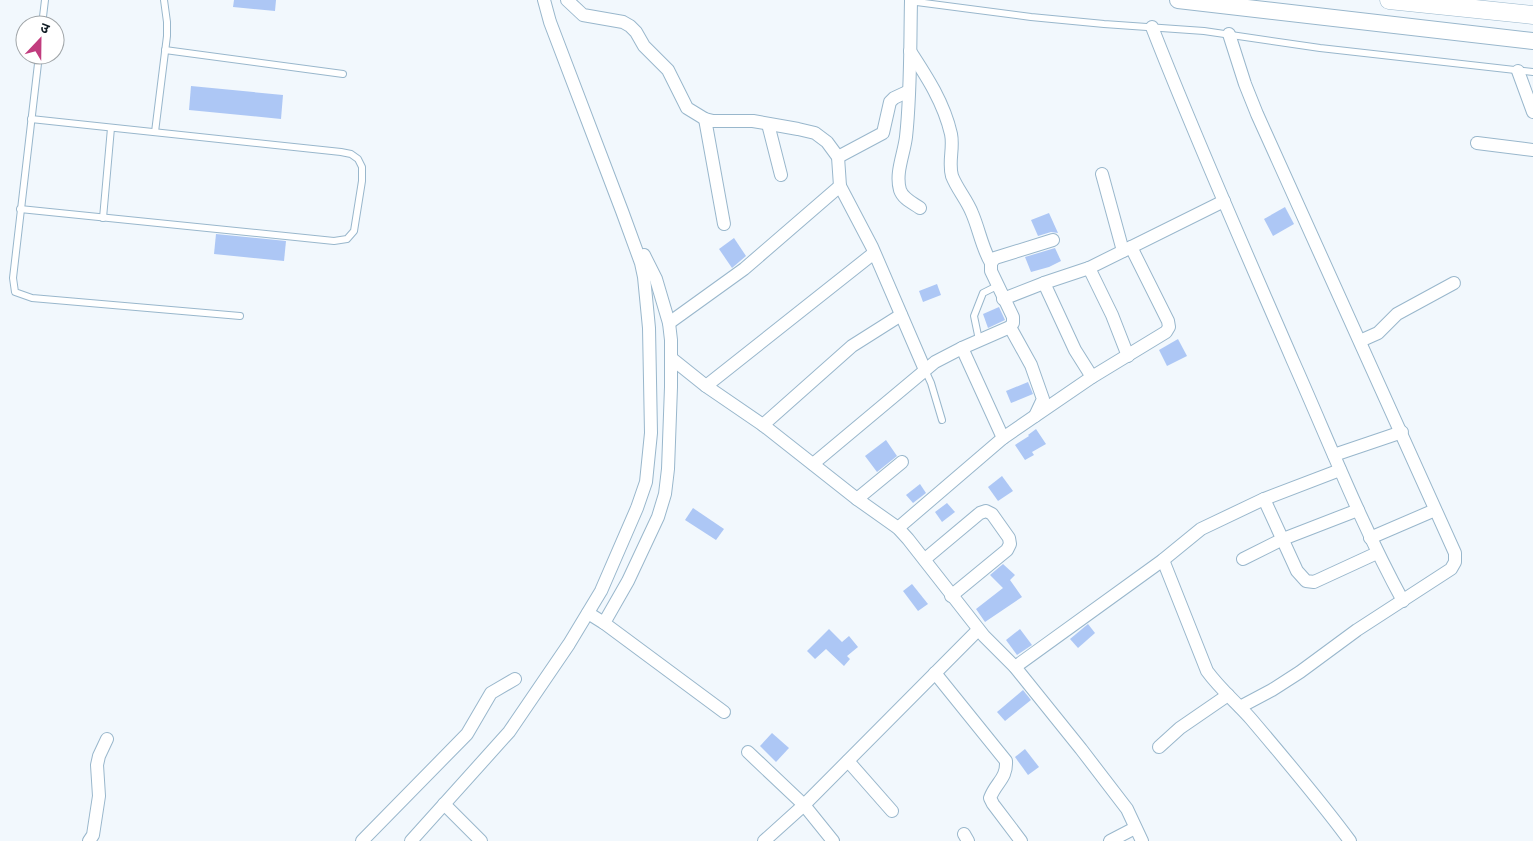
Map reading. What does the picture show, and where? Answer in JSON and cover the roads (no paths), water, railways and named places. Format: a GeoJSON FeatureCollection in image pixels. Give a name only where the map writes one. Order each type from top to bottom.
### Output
{"type":"FeatureCollection","features":[{"type":"Feature","properties":{"kind":"main road"},"geometry":{"type":"LineString","coordinates":[[1390,0],[1430,2],[1533,15]]}},
{"type":"Feature","properties":{"kind":"street"},"geometry":{"type":"LineString","coordinates":[[411,841],[509,732],[569,644],[601,591],[637,508],[646,482],[651,433],[650,328],[644,277],[641,263],[550,22],[544,0]]}},
{"type":"Feature","properties":{"kind":"street"},"geometry":{"type":"LineString","coordinates":[[567,0],[583,15],[623,22],[630,26],[644,46],[668,70],[687,108],[705,119],[713,121],[753,121],[815,133],[827,142],[838,157],[840,186],[874,253],[925,370]]}},
{"type":"Feature","properties":{"kind":"street"},"geometry":{"type":"LineString","coordinates":[[1178,0],[1533,40]]}},
{"type":"Feature","properties":{"kind":"street"},"geometry":{"type":"LineString","coordinates":[[908,1],[909,91],[906,138],[898,179],[901,192],[907,200],[920,208]]}},
{"type":"Feature","properties":{"kind":"street"},"geometry":{"type":"LineString","coordinates":[[1152,27],[1224,201],[1340,470],[1377,553],[1403,601]]}},
{"type":"Feature","properties":{"kind":"street"},"geometry":{"type":"LineString","coordinates":[[1229,34],[1244,84],[1257,114],[1402,432],[1455,554],[1455,562],[1451,569],[1357,630],[1300,672],[1240,707]]}},
{"type":"Feature","properties":{"kind":"street"},"geometry":{"type":"LineString","coordinates":[[910,52],[931,84],[946,116],[953,146],[950,161],[952,175],[972,212],[981,241],[992,263]]}},
{"type":"Feature","properties":{"kind":"street"},"geometry":{"type":"LineString","coordinates":[[1518,71],[1533,112]]}},
{"type":"Feature","properties":{"kind":"street"},"geometry":{"type":"LineString","coordinates":[[838,157],[883,133],[890,102],[909,91]]}},
{"type":"Feature","properties":{"kind":"street"},"geometry":{"type":"LineString","coordinates":[[705,119],[724,224]]}},
{"type":"Feature","properties":{"kind":"street"},"geometry":{"type":"LineString","coordinates":[[768,124],[781,175]]}},
{"type":"Feature","properties":{"kind":"street"},"geometry":{"type":"LineString","coordinates":[[1477,143],[1533,150]]}},
{"type":"Feature","properties":{"kind":"street"},"geometry":{"type":"LineString","coordinates":[[898,528],[1003,438],[1092,377],[1166,332],[1168,321],[1127,249],[1102,174]]}},
{"type":"Feature","properties":{"kind":"street"},"geometry":{"type":"LineString","coordinates":[[669,323],[744,269],[840,186]]}},
{"type":"Feature","properties":{"kind":"street"},"geometry":{"type":"LineString","coordinates":[[1003,299],[1089,268],[1224,201]]}},
{"type":"Feature","properties":{"kind":"street"},"geometry":{"type":"LineString","coordinates":[[604,623],[632,573],[658,517],[668,469],[671,358],[669,323],[656,279],[622,211]]}},
{"type":"Feature","properties":{"kind":"street"},"geometry":{"type":"LineString","coordinates":[[813,464],[935,362],[1010,327],[1013,323],[1012,317],[991,271],[992,263],[995,258],[1053,240]]}},
{"type":"Feature","properties":{"kind":"street"},"geometry":{"type":"LineString","coordinates":[[706,386],[874,253]]}},
{"type":"Feature","properties":{"kind":"street"},"geometry":{"type":"LineString","coordinates":[[1089,268],[1112,315],[1128,356]]}},
{"type":"Feature","properties":{"kind":"street"},"geometry":{"type":"LineString","coordinates":[[1044,283],[1075,350],[1092,377]]}},
{"type":"Feature","properties":{"kind":"street"},"geometry":{"type":"LineString","coordinates":[[1360,341],[1378,333],[1397,314],[1454,283]]}},
{"type":"Feature","properties":{"kind":"street"},"geometry":{"type":"LineString","coordinates":[[763,425],[852,346],[901,316]]}},
{"type":"Feature","properties":{"kind":"street"},"geometry":{"type":"LineString","coordinates":[[1010,327],[1030,365],[1043,400],[1035,416]]}},
{"type":"Feature","properties":{"kind":"street"},"geometry":{"type":"LineString","coordinates":[[962,348],[1003,438]]}},
{"type":"Feature","properties":{"kind":"street"},"geometry":{"type":"LineString","coordinates":[[671,358],[706,386],[763,425],[857,499],[898,528],[925,559],[978,630],[1014,667],[1121,802],[1142,841]]}},
{"type":"Feature","properties":{"kind":"street"},"geometry":{"type":"LineString","coordinates":[[1334,455],[1402,432]]}},
{"type":"Feature","properties":{"kind":"street"},"geometry":{"type":"LineString","coordinates":[[857,499],[902,462]]}},
{"type":"Feature","properties":{"kind":"street"},"geometry":{"type":"LineString","coordinates":[[1014,667],[1163,560],[1201,529],[1264,499],[1340,470]]}},
{"type":"Feature","properties":{"kind":"street"},"geometry":{"type":"LineString","coordinates":[[1264,499],[1297,571],[1306,581],[1314,582],[1377,553]]}},
{"type":"Feature","properties":{"kind":"street"},"geometry":{"type":"LineString","coordinates":[[1243,559],[1283,539],[1358,510]]}},
{"type":"Feature","properties":{"kind":"street"},"geometry":{"type":"LineString","coordinates":[[1370,538],[1435,510]]}},
{"type":"Feature","properties":{"kind":"street"},"geometry":{"type":"LineString","coordinates":[[925,559],[980,513],[986,511],[992,514],[1009,538],[1010,544],[1007,550],[951,596]]}},
{"type":"Feature","properties":{"kind":"street"},"geometry":{"type":"LineString","coordinates":[[1163,560],[1208,671],[1217,685],[1240,707],[1323,804],[1350,841]]}},
{"type":"Feature","properties":{"kind":"street"},"geometry":{"type":"LineString","coordinates":[[588,613],[724,712]]}},
{"type":"Feature","properties":{"kind":"street"},"geometry":{"type":"LineString","coordinates":[[764,841],[804,805],[978,630]]}},
{"type":"Feature","properties":{"kind":"street"},"geometry":{"type":"LineString","coordinates":[[935,673],[1006,761],[1003,779],[994,789],[990,798],[1021,841]]}},
{"type":"Feature","properties":{"kind":"street"},"geometry":{"type":"LineString","coordinates":[[362,841],[467,734],[491,693],[516,679]]}},
{"type":"Feature","properties":{"kind":"street"},"geometry":{"type":"LineString","coordinates":[[1159,747],[1180,728],[1228,695]]}},
{"type":"Feature","properties":{"kind":"street"},"geometry":{"type":"LineString","coordinates":[[89,841],[93,835],[99,796],[97,765],[107,739]]}},
{"type":"Feature","properties":{"kind":"street"},"geometry":{"type":"LineString","coordinates":[[748,752],[804,805],[833,841]]}},
{"type":"Feature","properties":{"kind":"street"},"geometry":{"type":"LineString","coordinates":[[848,760],[892,811]]}},
{"type":"Feature","properties":{"kind":"street"},"geometry":{"type":"LineString","coordinates":[[444,804],[481,841]]}},
{"type":"Feature","properties":{"kind":"street"},"geometry":{"type":"LineString","coordinates":[[1110,841],[1136,828]]}},
{"type":"Feature","properties":{"kind":"lane"},"geometry":{"type":"LineString","coordinates":[[43,15],[45,0]]}},
{"type":"Feature","properties":{"kind":"lane"},"geometry":{"type":"LineString","coordinates":[[155,132],[167,22],[164,0]]}},
{"type":"Feature","properties":{"kind":"lane"},"geometry":{"type":"LineString","coordinates":[[908,1],[1040,18],[1229,34],[1320,48],[1533,72]]}},
{"type":"Feature","properties":{"kind":"lane"},"geometry":{"type":"LineString","coordinates":[[165,50],[343,74]]}},
{"type":"Feature","properties":{"kind":"lane"},"geometry":{"type":"LineString","coordinates":[[38,65],[13,278],[15,292],[32,298],[240,316]]}},
{"type":"Feature","properties":{"kind":"lane"},"geometry":{"type":"LineString","coordinates":[[20,210],[334,241],[347,239],[353,234],[362,181],[362,167],[358,159],[351,154],[31,119]]}},
{"type":"Feature","properties":{"kind":"lane"},"geometry":{"type":"LineString","coordinates":[[103,218],[111,128]]}},
{"type":"Feature","properties":{"kind":"lane"},"geometry":{"type":"LineString","coordinates":[[979,340],[974,316],[983,293],[997,286]]}},
{"type":"Feature","properties":{"kind":"lane"},"geometry":{"type":"LineString","coordinates":[[925,370],[942,420]]}}]}
